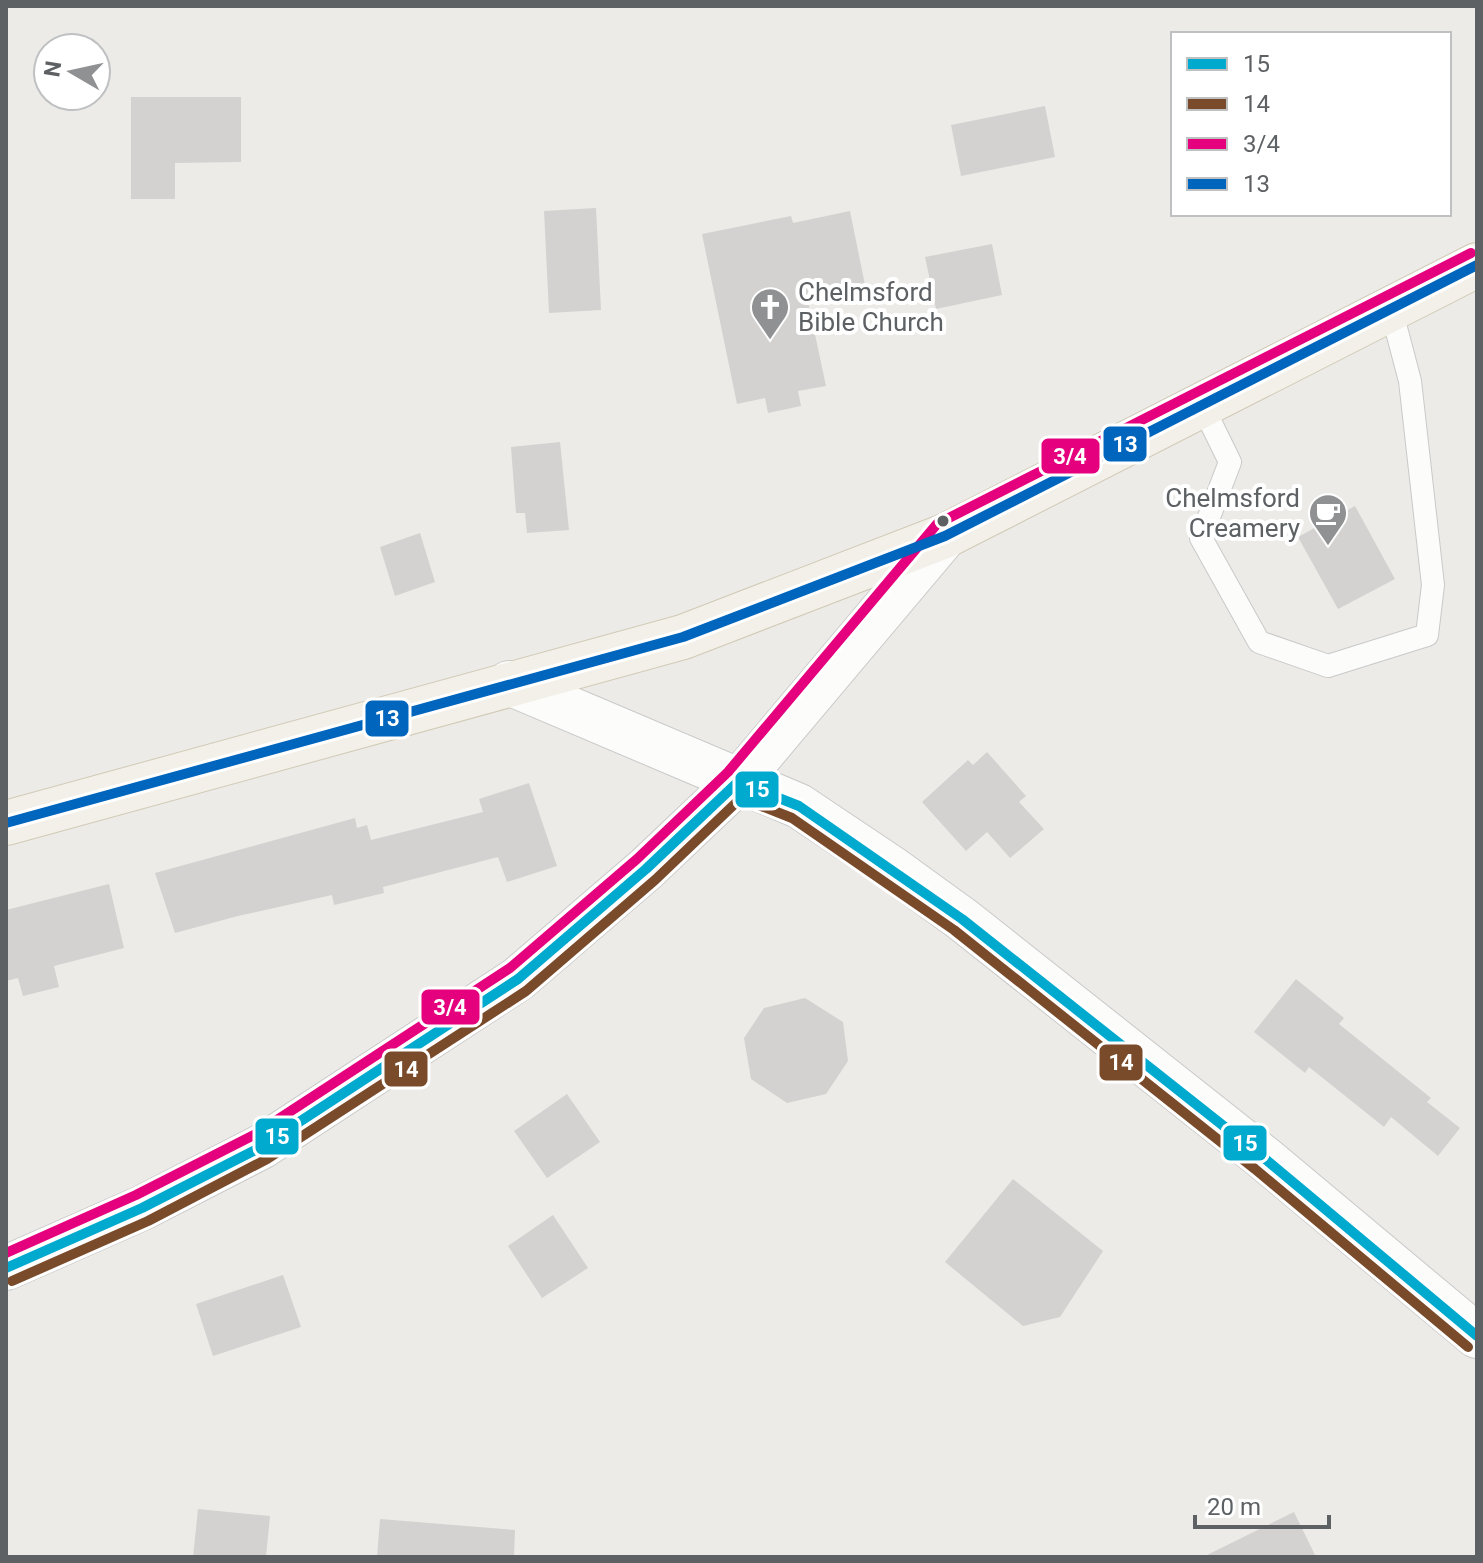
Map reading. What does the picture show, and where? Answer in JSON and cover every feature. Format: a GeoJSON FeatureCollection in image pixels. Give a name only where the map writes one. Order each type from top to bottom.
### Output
{"type":"FeatureCollection","features":[{"type":"Feature","properties":{"kind":"main road"},"geometry":{"type":"LineString","coordinates":[[6,823],[683,637],[945,536],[1477,265]]}},
{"type":"Feature","properties":{"kind":"street"},"geometry":{"type":"LineString","coordinates":[[6,1268],[142,1208],[261,1147],[518,979],[646,869],[738,782],[945,536]]}},
{"type":"Feature","properties":{"kind":"street"},"geometry":{"type":"LineString","coordinates":[[509,683],[799,806],[893,869],[962,919],[1264,1158],[1477,1336]]}},
{"type":"Feature","properties":{"kind":"lane"},"geometry":{"type":"LineString","coordinates":[[1202,405],[1230,462],[1201,538],[1259,642],[1328,666],[1427,635],[1433,585],[1428,538],[1410,381],[1391,309]]}},
{"type":"Feature","properties":{"kind":"building"},"geometry":{"type":"Polygon","coordinates":[[[131,97],[241,97],[241,162],[175,163],[175,199],[131,199],[131,97]]]}},
{"type":"Feature","properties":{"kind":"building"},"geometry":{"type":"Polygon","coordinates":[[[1045,106],[1055,157],[961,176],[951,125],[1045,106]]]}},
{"type":"Feature","properties":{"kind":"building"},"geometry":{"type":"Polygon","coordinates":[[[596,208],[601,310],[549,313],[544,211],[596,208]]]}},
{"type":"Feature","properties":{"kind":"building","name":"Chelmsford Bible Church"},"geometry":{"type":"Polygon","coordinates":[[[850,211],[865,285],[807,297],[826,386],[798,391],[801,406],[768,413],[765,398],[737,404],[702,234],[791,216],[793,223],[850,211]]]}},
{"type":"Feature","properties":{"kind":"building"},"geometry":{"type":"Polygon","coordinates":[[[992,244],[1002,295],[936,309],[925,257],[992,244]]]}},
{"type":"Feature","properties":{"kind":"building"},"geometry":{"type":"Polygon","coordinates":[[[560,442],[569,530],[527,533],[525,513],[516,513],[511,447],[560,442]]]}},
{"type":"Feature","properties":{"kind":"building"},"geometry":{"type":"Polygon","coordinates":[[[1355,506],[1395,579],[1338,609],[1298,537],[1355,506]]]}},
{"type":"Feature","properties":{"kind":"building"},"geometry":{"type":"Polygon","coordinates":[[[420,533],[435,582],[395,596],[380,547],[420,533]]]}},
{"type":"Feature","properties":{"kind":"building"},"geometry":{"type":"Polygon","coordinates":[[[987,752],[1026,796],[1019,802],[1044,829],[1010,858],[987,832],[966,851],[922,802],[968,760],[973,765],[987,752]]]}},
{"type":"Feature","properties":{"kind":"building"},"geometry":{"type":"Polygon","coordinates":[[[529,783],[557,866],[507,882],[498,857],[383,887],[384,893],[334,905],[332,895],[175,933],[155,873],[355,818],[357,828],[367,825],[371,840],[483,812],[479,799],[529,783]]]}},
{"type":"Feature","properties":{"kind":"building"},"geometry":{"type":"Polygon","coordinates":[[[109,884],[124,948],[54,966],[59,987],[23,996],[18,978],[6,981],[6,910],[109,884]]]}},
{"type":"Feature","properties":{"kind":"building"},"geometry":{"type":"Polygon","coordinates":[[[1296,979],[1344,1018],[1339,1024],[1431,1098],[1427,1102],[1460,1128],[1438,1156],[1391,1117],[1384,1127],[1309,1067],[1305,1073],[1254,1032],[1296,979]]]}},
{"type":"Feature","properties":{"kind":"building"},"geometry":{"type":"Polygon","coordinates":[[[805,998],[843,1022],[848,1061],[826,1094],[787,1103],[751,1079],[744,1038],[764,1008],[805,998]]]}},
{"type":"Feature","properties":{"kind":"building"},"geometry":{"type":"Polygon","coordinates":[[[567,1094],[600,1142],[547,1178],[514,1131],[567,1094]]]}},
{"type":"Feature","properties":{"kind":"building"},"geometry":{"type":"Polygon","coordinates":[[[1013,1179],[1103,1251],[1060,1317],[1023,1326],[945,1262],[1013,1179]]]}},
{"type":"Feature","properties":{"kind":"building"},"geometry":{"type":"Polygon","coordinates":[[[553,1215],[588,1268],[542,1298],[508,1246],[553,1215]]]}},
{"type":"Feature","properties":{"kind":"building"},"geometry":{"type":"Polygon","coordinates":[[[283,1275],[301,1327],[213,1356],[196,1304],[283,1275]]]}},
{"type":"Feature","properties":{"kind":"building"},"geometry":{"type":"Polygon","coordinates":[[[198,1509],[270,1516],[266,1557],[193,1557],[198,1509]]]}},
{"type":"Feature","properties":{"kind":"building"},"geometry":{"type":"Polygon","coordinates":[[[1294,1512],[1316,1557],[1203,1557],[1294,1512]]]}},
{"type":"Feature","properties":{"kind":"building"},"geometry":{"type":"Polygon","coordinates":[[[380,1519],[515,1530],[514,1557],[377,1557],[380,1519]]]}},
{"type":"Feature","properties":{"kind":"transit line","name":"3/4"},"geometry":{"type":"LineString","coordinates":[[6,1253],[136,1195],[254,1135],[510,968],[637,859],[728,772],[937,524],[1471,253]]}},
{"type":"Feature","properties":{"kind":"transit line","name":"13"},"geometry":{"type":"LineString","coordinates":[[6,823],[683,637],[945,536],[1477,265]]}},
{"type":"Feature","properties":{"kind":"transit line","name":"15"},"geometry":{"type":"LineString","coordinates":[[6,1268],[142,1208],[261,1147],[518,979],[646,869],[738,782],[799,806],[962,919],[1264,1158],[1477,1336]]}},
{"type":"Feature","properties":{"kind":"transit line","name":"14"},"geometry":{"type":"LineString","coordinates":[[12,1281],[148,1221],[267,1159],[526,991],[655,880],[741,798],[792,818],[954,930],[1255,1169],[1468,1347]]}},
{"type":"Feature","properties":{"kind":"place","name":"Chelmsford Bible Church"},"geometry":{"type":"Point","coordinates":[770,341]}},
{"type":"Feature","properties":{"kind":"place","name":"Chelmsford Creamery"},"geometry":{"type":"Point","coordinates":[1328,547]}}]}
